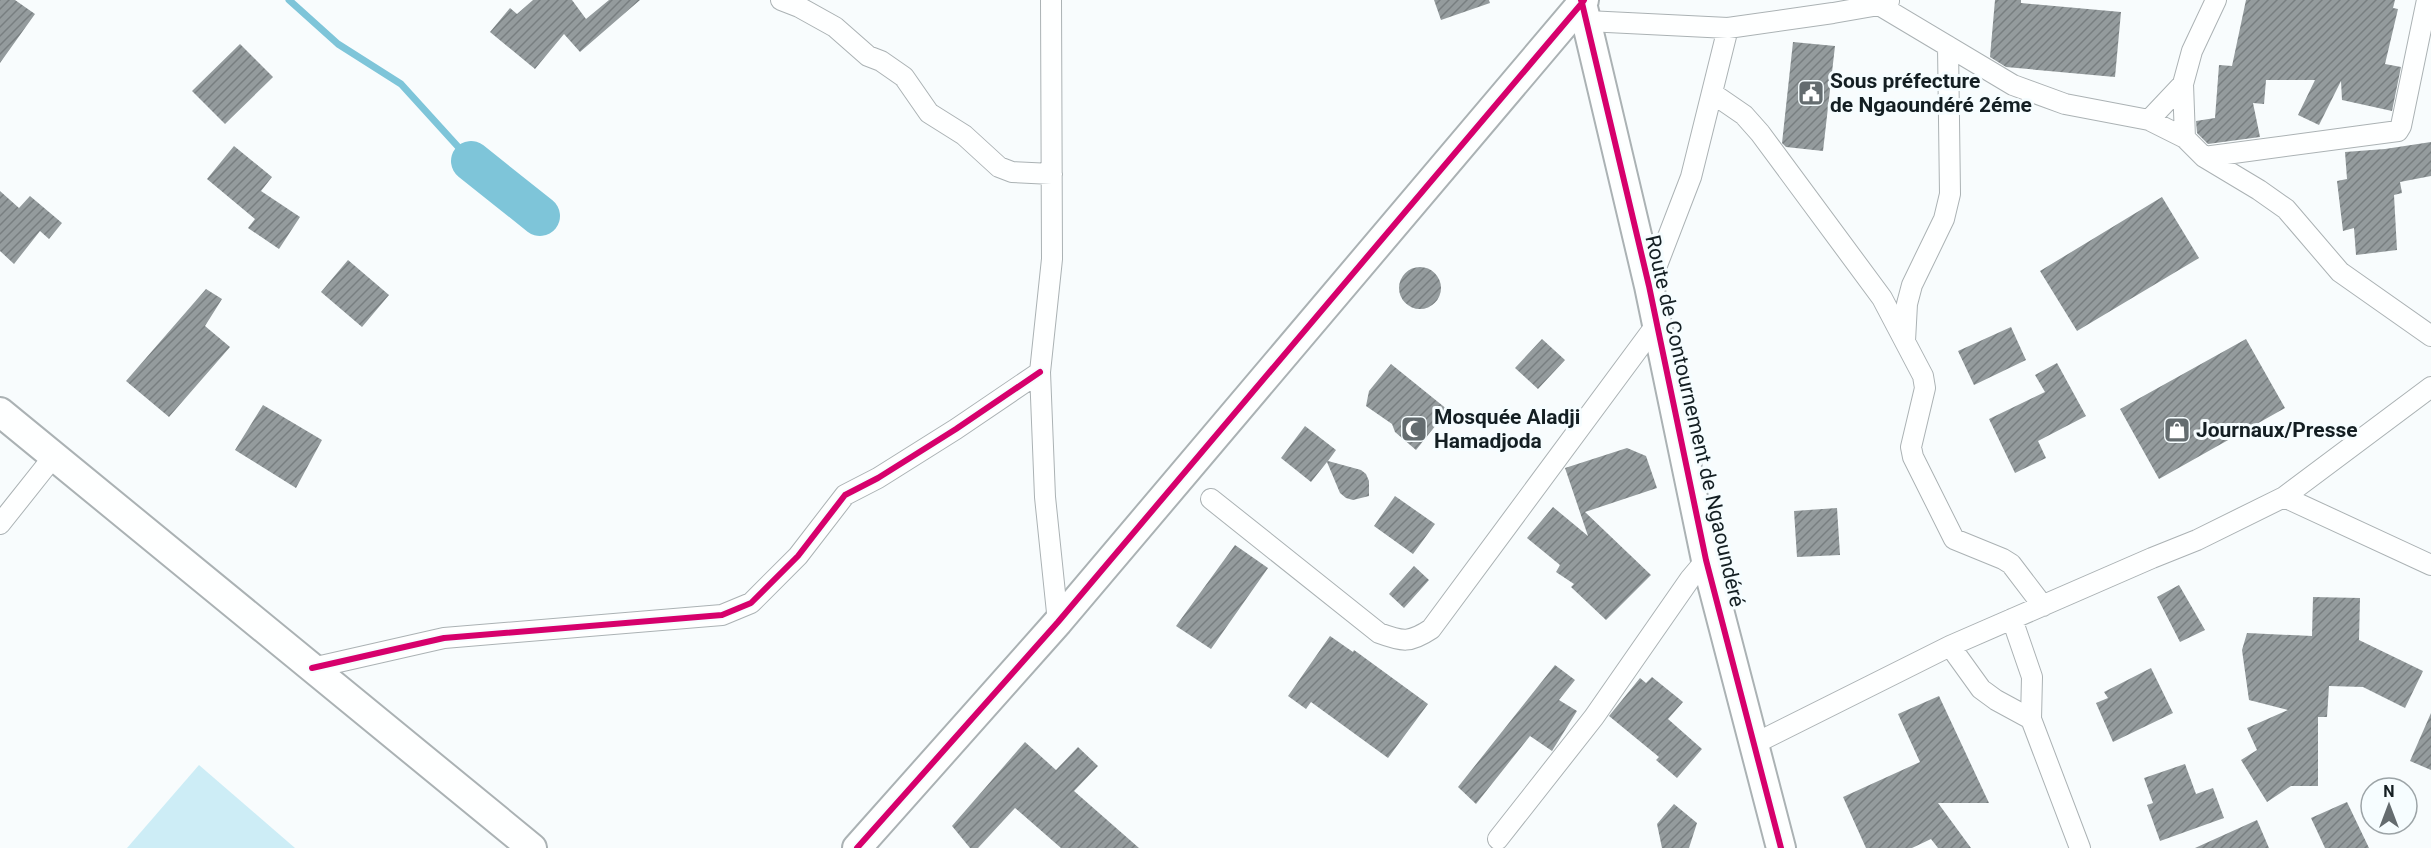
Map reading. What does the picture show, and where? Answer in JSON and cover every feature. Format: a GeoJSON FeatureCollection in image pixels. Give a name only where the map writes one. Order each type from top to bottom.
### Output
{"type":"FeatureCollection","features":[{"type":"Feature","properties":{"kind":"street"},"geometry":{"type":"LineString","coordinates":[[781,0],[835,27],[868,56],[882,61],[904,77],[929,113],[964,135],[999,167],[1012,172],[1052,174]]}},
{"type":"Feature","properties":{"kind":"street"},"geometry":{"type":"LineString","coordinates":[[1051,0],[1052,259],[1040,372],[1045,497],[1058,622]]}},
{"type":"Feature","properties":{"kind":"street"},"geometry":{"type":"LineString","coordinates":[[2185,138],[2183,84],[2192,51],[2216,0]]}},
{"type":"Feature","properties":{"kind":"street"},"geometry":{"type":"LineString","coordinates":[[2204,157],[2398,131],[2401,126],[2427,0]]}},
{"type":"Feature","properties":{"kind":"street"},"geometry":{"type":"LineString","coordinates":[[857,848],[1058,622],[1583,6],[1728,28],[1883,2],[1948,46],[2024,88],[2065,104],[2149,120],[2185,138],[2204,157],[2286,209],[2340,272],[2431,336]]}},
{"type":"Feature","properties":{"kind":"street","name":"Route de Contournement de Ngaoundéré"},"geometry":{"type":"LineString","coordinates":[[1583,6],[1649,286],[1706,560],[1781,848]]}},
{"type":"Feature","properties":{"kind":"street"},"geometry":{"type":"LineString","coordinates":[[1649,286],[1691,177],[1728,28]]}},
{"type":"Feature","properties":{"kind":"street"},"geometry":{"type":"LineString","coordinates":[[1905,341],[1907,304],[1912,285],[1944,219],[1950,194],[1948,46]]}},
{"type":"Feature","properties":{"kind":"street"},"geometry":{"type":"LineString","coordinates":[[2149,120],[2183,84]]}},
{"type":"Feature","properties":{"kind":"street"},"geometry":{"type":"LineString","coordinates":[[1712,93],[1744,116],[1760,133],[1882,298],[1923,376],[1925,388],[1911,447],[1913,457],[1954,539],[2011,564],[2043,606]]}},
{"type":"Feature","properties":{"kind":"street"},"geometry":{"type":"LineString","coordinates":[[1211,499],[1379,633],[1400,641],[1417,638],[1431,629],[1656,326]]}},
{"type":"Feature","properties":{"kind":"street"},"geometry":{"type":"LineString","coordinates":[[312,668],[444,638],[722,615],[751,603],[798,556],[845,495],[879,478],[1040,372]]}},
{"type":"Feature","properties":{"kind":"street"},"geometry":{"type":"LineString","coordinates":[[1754,744],[1950,646],[2197,540],[2284,497],[2431,387]]}},
{"type":"Feature","properties":{"kind":"street"},"geometry":{"type":"LineString","coordinates":[[0,412],[532,848]]}},
{"type":"Feature","properties":{"kind":"street"},"geometry":{"type":"LineString","coordinates":[[0,524],[54,456]]}},
{"type":"Feature","properties":{"kind":"street"},"geometry":{"type":"LineString","coordinates":[[2284,497],[2431,565]]}},
{"type":"Feature","properties":{"kind":"street"},"geometry":{"type":"LineString","coordinates":[[1498,839],[1594,717],[1690,579],[1706,560]]}},
{"type":"Feature","properties":{"kind":"street"},"geometry":{"type":"LineString","coordinates":[[2012,619],[2032,677],[2031,719],[2080,848]]}},
{"type":"Feature","properties":{"kind":"street"},"geometry":{"type":"LineString","coordinates":[[1950,646],[1981,689],[2031,719]]}},
{"type":"Feature","properties":{"kind":"shaded area"},"geometry":{"type":"Polygon","coordinates":[[[199,765],[295,848],[127,848],[199,765]]]}},
{"type":"Feature","properties":{"kind":"building"},"geometry":{"type":"Polygon","coordinates":[[[0,0],[15,0],[35,14],[0,63],[0,0]]]}},
{"type":"Feature","properties":{"kind":"building"},"geometry":{"type":"Polygon","coordinates":[[[533,0],[572,0],[586,19],[609,0],[640,0],[580,52],[564,34],[535,69],[490,32],[510,8],[517,14],[533,0]]]}},
{"type":"Feature","properties":{"kind":"building"},"geometry":{"type":"Polygon","coordinates":[[[1434,0],[1489,0],[1490,3],[1441,20],[1434,0]]]}},
{"type":"Feature","properties":{"kind":"building"},"geometry":{"type":"Polygon","coordinates":[[[1995,0],[2021,0],[2021,3],[2121,12],[2115,77],[2006,67],[1990,57],[1995,0]]]}},
{"type":"Feature","properties":{"kind":"building"},"geometry":{"type":"Polygon","coordinates":[[[2246,0],[2395,0],[2393,8],[2398,9],[2385,64],[2401,67],[2392,111],[2342,100],[2341,81],[2319,125],[2298,115],[2315,80],[2266,80],[2264,104],[2253,103],[2260,137],[2208,144],[2197,133],[2196,121],[2215,118],[2219,65],[2232,66],[2246,0]]]}},
{"type":"Feature","properties":{"kind":"building"},"geometry":{"type":"Polygon","coordinates":[[[1793,42],[1835,46],[1823,151],[1786,147],[1782,143],[1793,42]]]}},
{"type":"Feature","properties":{"kind":"building"},"geometry":{"type":"Polygon","coordinates":[[[240,44],[273,77],[225,124],[192,91],[240,44]]]}},
{"type":"Feature","properties":{"kind":"building"},"geometry":{"type":"Polygon","coordinates":[[[2431,142],[2431,176],[2400,182],[2402,193],[2394,195],[2397,250],[2356,255],[2354,228],[2343,231],[2337,181],[2347,179],[2345,152],[2431,142]]]}},
{"type":"Feature","properties":{"kind":"building"},"geometry":{"type":"Polygon","coordinates":[[[234,146],[272,177],[261,191],[300,217],[279,249],[248,228],[255,219],[207,179],[234,146]]]}},
{"type":"Feature","properties":{"kind":"building"},"geometry":{"type":"Polygon","coordinates":[[[0,191],[19,208],[30,196],[62,223],[49,239],[40,231],[14,264],[0,251],[0,191]]]}},
{"type":"Feature","properties":{"kind":"building"},"geometry":{"type":"Polygon","coordinates":[[[2162,197],[2199,258],[2077,331],[2040,271],[2162,197]]]}},
{"type":"Feature","properties":{"kind":"building"},"geometry":{"type":"Polygon","coordinates":[[[348,260],[389,295],[362,327],[321,292],[348,260]]]}},
{"type":"Feature","properties":{"kind":"building"},"geometry":{"type":"Polygon","coordinates":[[[1420,267],[1435,273],[1441,288],[1435,303],[1420,309],[1405,303],[1399,288],[1405,273],[1420,267]]]}},
{"type":"Feature","properties":{"kind":"building"},"geometry":{"type":"Polygon","coordinates":[[[206,289],[222,299],[205,326],[230,347],[169,417],[126,381],[206,289]]]}},
{"type":"Feature","properties":{"kind":"building"},"geometry":{"type":"Polygon","coordinates":[[[2011,327],[2026,360],[1974,385],[1958,351],[2011,327]]]}},
{"type":"Feature","properties":{"kind":"building"},"geometry":{"type":"Polygon","coordinates":[[[1542,339],[1565,360],[1538,389],[1515,368],[1542,339]]]}},
{"type":"Feature","properties":{"kind":"building"},"geometry":{"type":"Polygon","coordinates":[[[2246,339],[2285,408],[2159,479],[2120,409],[2246,339]]]}},
{"type":"Feature","properties":{"kind":"building"},"geometry":{"type":"Polygon","coordinates":[[[2057,363],[2086,416],[2038,441],[2046,458],[2015,473],[1989,419],[2045,392],[2035,375],[2057,363]]]}},
{"type":"Feature","properties":{"kind":"building"},"geometry":{"type":"Polygon","coordinates":[[[1391,364],[1448,410],[1416,450],[1395,432],[1392,424],[1366,406],[1369,391],[1391,364]]]}},
{"type":"Feature","properties":{"kind":"building"},"geometry":{"type":"Polygon","coordinates":[[[263,405],[322,440],[296,488],[235,450],[263,405]]]}},
{"type":"Feature","properties":{"kind":"building"},"geometry":{"type":"Polygon","coordinates":[[[1305,426],[1336,450],[1328,461],[1361,470],[1366,474],[1369,481],[1369,496],[1353,500],[1346,498],[1340,493],[1327,462],[1311,482],[1281,458],[1305,426]]]}},
{"type":"Feature","properties":{"kind":"building"},"geometry":{"type":"Polygon","coordinates":[[[1627,448],[1646,456],[1657,488],[1585,512],[1651,575],[1606,620],[1571,587],[1574,584],[1556,572],[1560,565],[1527,538],[1553,507],[1588,536],[1565,468],[1627,448]]]}},
{"type":"Feature","properties":{"kind":"building"},"geometry":{"type":"Polygon","coordinates":[[[1395,496],[1435,524],[1413,554],[1374,526],[1395,496]]]}},
{"type":"Feature","properties":{"kind":"building"},"geometry":{"type":"Polygon","coordinates":[[[1837,508],[1840,555],[1797,557],[1794,511],[1837,508]]]}},
{"type":"Feature","properties":{"kind":"building"},"geometry":{"type":"Polygon","coordinates":[[[1235,545],[1268,568],[1211,649],[1176,626],[1235,545]]]}},
{"type":"Feature","properties":{"kind":"building"},"geometry":{"type":"Polygon","coordinates":[[[1414,566],[1429,580],[1404,608],[1389,594],[1414,566]]]}},
{"type":"Feature","properties":{"kind":"building"},"geometry":{"type":"Polygon","coordinates":[[[2179,585],[2205,630],[2180,642],[2157,597],[2179,585]]]}},
{"type":"Feature","properties":{"kind":"building"},"geometry":{"type":"Polygon","coordinates":[[[2313,597],[2360,598],[2359,640],[2423,671],[2405,708],[2363,687],[2329,686],[2327,717],[2318,717],[2318,786],[2291,786],[2267,802],[2241,760],[2257,750],[2247,728],[2288,710],[2249,700],[2242,650],[2247,633],[2312,636],[2313,597]]]}},
{"type":"Feature","properties":{"kind":"building"},"geometry":{"type":"Polygon","coordinates":[[[1330,636],[1353,652],[1354,650],[1428,704],[1388,758],[1311,702],[1306,709],[1288,696],[1330,636]]]}},
{"type":"Feature","properties":{"kind":"building"},"geometry":{"type":"Polygon","coordinates":[[[1555,665],[1575,680],[1559,700],[1577,711],[1552,751],[1530,736],[1476,804],[1458,787],[1555,665]]]}},
{"type":"Feature","properties":{"kind":"building"},"geometry":{"type":"Polygon","coordinates":[[[2151,668],[2173,713],[2113,742],[2096,703],[2108,698],[2104,692],[2151,668]]]}},
{"type":"Feature","properties":{"kind":"building"},"geometry":{"type":"Polygon","coordinates":[[[1652,677],[1683,702],[1668,719],[1702,749],[1677,778],[1656,760],[1659,757],[1609,716],[1640,678],[1646,683],[1652,677]]]}},
{"type":"Feature","properties":{"kind":"building"},"geometry":{"type":"Polygon","coordinates":[[[1939,696],[1989,803],[1938,803],[1971,848],[1938,848],[1931,839],[1912,848],[1866,848],[1843,797],[1920,762],[1898,714],[1939,696]]]}},
{"type":"Feature","properties":{"kind":"building"},"geometry":{"type":"Polygon","coordinates":[[[2431,713],[2431,770],[2410,761],[2431,713]]]}},
{"type":"Feature","properties":{"kind":"building"},"geometry":{"type":"Polygon","coordinates":[[[1025,742],[1056,770],[1078,747],[1098,766],[1074,791],[1139,848],[1061,848],[1015,808],[978,848],[970,848],[952,826],[1025,742]]]}},
{"type":"Feature","properties":{"kind":"building"},"geometry":{"type":"Polygon","coordinates":[[[2185,764],[2196,794],[2213,788],[2224,818],[2160,841],[2147,805],[2153,803],[2144,778],[2185,764]]]}},
{"type":"Feature","properties":{"kind":"building"},"geometry":{"type":"Polygon","coordinates":[[[2347,802],[2359,827],[2359,836],[2363,836],[2369,848],[2325,848],[2311,818],[2347,802]]]}},
{"type":"Feature","properties":{"kind":"building"},"geometry":{"type":"Polygon","coordinates":[[[1674,804],[1697,823],[1689,848],[1662,848],[1657,824],[1674,804]]]}},
{"type":"Feature","properties":{"kind":"building"},"geometry":{"type":"Polygon","coordinates":[[[2257,820],[2269,848],[2195,848],[2257,820]]]}},
{"type":"Feature","properties":{"kind":"waterway"},"geometry":{"type":"LineString","coordinates":[[289,0],[338,44],[401,84],[471,161]]}},
{"type":"Feature","properties":{"kind":"waterway"},"geometry":{"type":"LineString","coordinates":[[471,161],[540,216]]}},
{"type":"Feature","properties":{"kind":"cycle path"},"geometry":{"type":"LineString","coordinates":[[857,848],[1058,622],[1582,3],[1581,0]]}},
{"type":"Feature","properties":{"kind":"cycle path"},"geometry":{"type":"LineString","coordinates":[[1584,0],[1582,3],[1649,286],[1706,560],[1781,848]]}},
{"type":"Feature","properties":{"kind":"cycle path"},"geometry":{"type":"LineString","coordinates":[[312,668],[444,638],[722,615],[751,603],[798,556],[845,495],[878,478],[956,429],[1040,372]]}},
{"type":"Feature","properties":{"kind":"place","name":"Sous préfecture de Ngaoundéré 2éme"},"geometry":{"type":"Point","coordinates":[1811,93]}},
{"type":"Feature","properties":{"kind":"place","name":"Mosquée Aladji Hamadjoda"},"geometry":{"type":"Point","coordinates":[1414,429]}},
{"type":"Feature","properties":{"kind":"place","name":"Journaux/Presse"},"geometry":{"type":"Point","coordinates":[2177,430]}}]}
